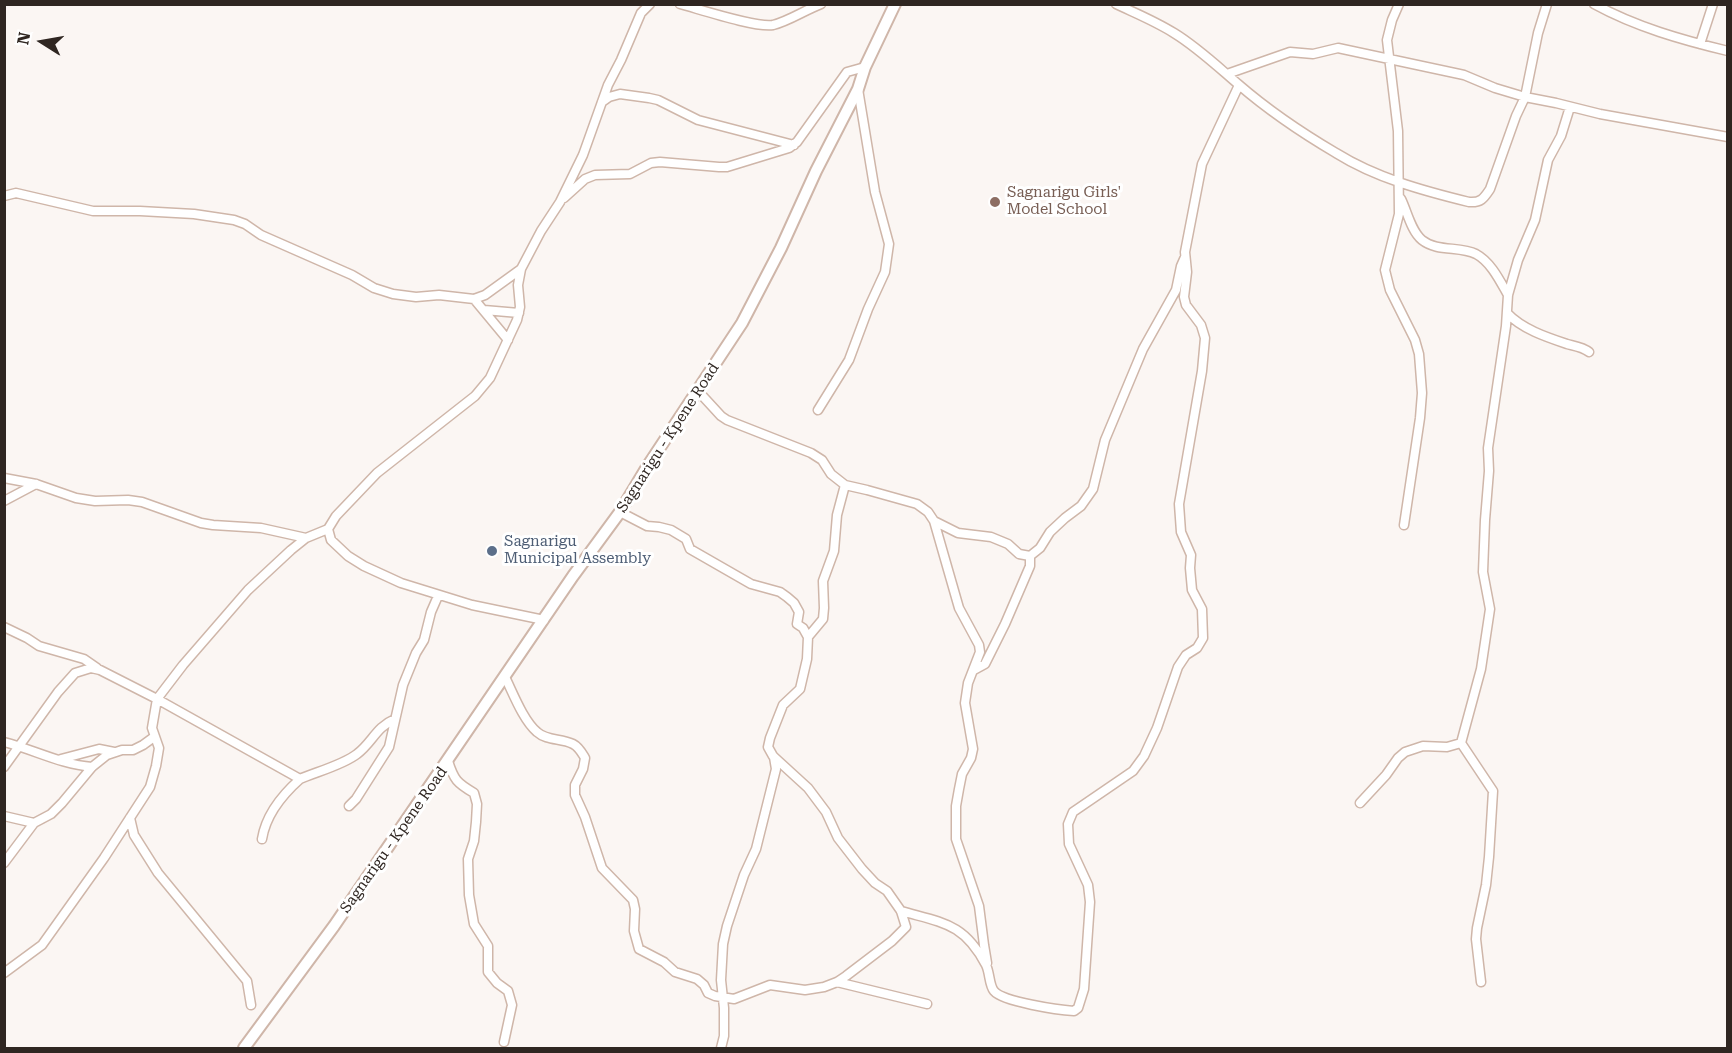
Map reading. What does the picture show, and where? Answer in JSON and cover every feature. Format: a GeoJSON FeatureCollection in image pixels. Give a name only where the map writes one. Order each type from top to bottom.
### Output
{"type":"FeatureCollection","features":[{"type":"Feature","properties":{"kind":"street"},"geometry":{"type":"LineString","coordinates":[[4,973],[42,945],[104,858],[150,787],[159,748],[152,728],[157,699],[183,665],[248,590],[306,538],[328,529],[336,516],[377,473],[475,396],[490,378],[519,313],[518,285],[521,269],[560,202],[583,155],[608,85],[641,13],[650,4]]}},
{"type":"Feature","properties":{"kind":"street"},"geometry":{"type":"LineString","coordinates":[[680,4],[761,25],[776,24],[808,7],[821,4]]}},
{"type":"Feature","properties":{"kind":"street","name":"Sagnarigu - Kpene Road"},"geometry":{"type":"LineString","coordinates":[[244,1048],[334,926],[620,512],[747,314],[858,89],[895,4]]}},
{"type":"Feature","properties":{"kind":"street"},"geometry":{"type":"LineString","coordinates":[[1116,4],[1174,33],[1208,57],[1239,85],[1299,130],[1337,154],[1399,182],[1469,202],[1480,201],[1484,198],[1494,180],[1525,97],[1538,33],[1547,4]]}},
{"type":"Feature","properties":{"kind":"street"},"geometry":{"type":"LineString","coordinates":[[1399,4],[1387,40],[1398,131],[1399,214],[1386,270],[1390,290],[1415,340],[1419,354],[1422,393],[1404,525]]}},
{"type":"Feature","properties":{"kind":"street"},"geometry":{"type":"LineString","coordinates":[[1594,4],[1608,8],[1641,25],[1728,51]]}},
{"type":"Feature","properties":{"kind":"street"},"geometry":{"type":"LineString","coordinates":[[1700,44],[1713,4]]}},
{"type":"Feature","properties":{"kind":"street"},"geometry":{"type":"LineString","coordinates":[[1227,74],[1290,52],[1313,54],[1338,48],[1389,57],[1464,75],[1525,97],[1633,121],[1728,137]]}},
{"type":"Feature","properties":{"kind":"street"},"geometry":{"type":"LineString","coordinates":[[560,202],[585,179],[595,175],[630,174],[651,163],[660,162],[727,167],[789,148],[794,145],[847,72],[866,68]]}},
{"type":"Feature","properties":{"kind":"street"},"geometry":{"type":"LineString","coordinates":[[934,521],[958,533],[991,537],[1008,544],[1019,554],[1030,556],[1040,548],[1050,532],[1081,506],[1093,489],[1105,440],[1143,349],[1176,290],[1185,257],[1202,164],[1239,85]]}},
{"type":"Feature","properties":{"kind":"street"},"geometry":{"type":"LineString","coordinates":[[818,410],[849,360],[885,272],[889,244],[875,192],[858,89]]}},
{"type":"Feature","properties":{"kind":"street"},"geometry":{"type":"LineString","coordinates":[[602,102],[615,94],[658,100],[698,120],[794,145]]}},
{"type":"Feature","properties":{"kind":"street"},"geometry":{"type":"LineString","coordinates":[[1481,982],[1476,939],[1490,856],[1493,791],[1461,742],[1481,669],[1490,609],[1483,572],[1489,471],[1488,448],[1508,295],[1518,260],[1535,220],[1548,160],[1561,136],[1570,106]]}},
{"type":"Feature","properties":{"kind":"street"},"geometry":{"type":"LineString","coordinates":[[4,196],[15,193],[93,211],[194,214],[234,220],[245,224],[261,235],[352,274],[374,288],[393,294],[416,297],[439,295],[474,299],[484,295],[521,269]]}},
{"type":"Feature","properties":{"kind":"street"},"geometry":{"type":"LineString","coordinates":[[1399,196],[1414,230],[1421,239],[1445,249],[1477,255],[1498,277],[1508,295]]}},
{"type":"Feature","properties":{"kind":"street"},"geometry":{"type":"LineString","coordinates":[[698,391],[727,420],[811,453],[822,460],[831,474],[845,485],[917,504],[928,512],[934,521],[959,608],[979,645],[980,652],[968,683],[965,703],[973,749],[972,758],[962,774],[956,806],[955,828],[956,839],[979,906],[992,990],[999,995],[1074,1011],[1078,1008],[1084,989],[1090,902],[1088,885],[1069,844],[1068,824],[1073,812],[1133,771],[1144,756],[1157,728],[1178,667],[1186,654],[1197,648],[1203,638],[1202,609],[1192,590],[1191,555],[1181,532],[1179,504],[1203,371],[1205,338],[1201,325],[1186,305],[1184,297],[1187,272],[1185,257]]}},
{"type":"Feature","properties":{"kind":"street"},"geometry":{"type":"LineString","coordinates":[[474,299],[508,340]]}},
{"type":"Feature","properties":{"kind":"street"},"geometry":{"type":"LineString","coordinates":[[484,310],[519,313]]}},
{"type":"Feature","properties":{"kind":"street"},"geometry":{"type":"LineString","coordinates":[[1507,313],[1516,322],[1536,332],[1584,348],[1589,352]]}},
{"type":"Feature","properties":{"kind":"street"},"geometry":{"type":"LineString","coordinates":[[4,478],[36,484],[76,498],[95,501],[142,502],[201,523],[261,528],[306,538]]}},
{"type":"Feature","properties":{"kind":"street"},"geometry":{"type":"LineString","coordinates":[[4,501],[36,484]]}},
{"type":"Feature","properties":{"kind":"street"},"geometry":{"type":"LineString","coordinates":[[808,637],[823,619],[823,581],[834,551],[837,515],[845,485]]}},
{"type":"Feature","properties":{"kind":"street"},"geometry":{"type":"LineString","coordinates":[[505,677],[525,716],[536,731],[548,738],[573,743],[585,758],[583,769],[575,785],[574,795],[585,817],[602,868],[633,900],[634,931],[639,949],[664,962],[675,972],[697,979],[708,993],[734,999],[770,985],[812,989],[837,982],[902,933],[906,927],[901,911],[887,891],[875,883],[838,838],[826,812],[808,788],[774,756],[768,747],[783,705],[800,689],[807,659],[808,637],[803,628],[797,624],[799,612],[794,603],[780,592],[751,584],[690,549],[686,539],[671,530],[647,526],[620,512]]}},
{"type":"Feature","properties":{"kind":"street"},"geometry":{"type":"LineString","coordinates":[[328,529],[331,540],[348,556],[401,584],[472,605],[544,620]]}},
{"type":"Feature","properties":{"kind":"street"},"geometry":{"type":"LineString","coordinates":[[974,669],[985,664],[1005,624],[1030,566],[1030,556]]}},
{"type":"Feature","properties":{"kind":"street"},"geometry":{"type":"LineString","coordinates":[[349,806],[360,794],[389,747],[403,685],[424,640],[431,612],[438,596]]}},
{"type":"Feature","properties":{"kind":"street"},"geometry":{"type":"LineString","coordinates":[[4,627],[39,646],[84,659],[100,670],[157,699],[300,779]]}},
{"type":"Feature","properties":{"kind":"street"},"geometry":{"type":"LineString","coordinates":[[4,767],[58,692],[75,673],[91,668],[100,670]]}},
{"type":"Feature","properties":{"kind":"street"},"geometry":{"type":"LineString","coordinates":[[262,839],[264,826],[281,797],[300,779],[343,763],[358,753],[384,724],[395,719]]}},
{"type":"Feature","properties":{"kind":"street"},"geometry":{"type":"LineString","coordinates":[[4,863],[34,823],[51,814],[92,767],[107,755],[122,750],[133,750],[154,737]]}},
{"type":"Feature","properties":{"kind":"street"},"geometry":{"type":"LineString","coordinates":[[4,742],[74,765],[92,767]]}},
{"type":"Feature","properties":{"kind":"street"},"geometry":{"type":"LineString","coordinates":[[1360,802],[1405,752],[1423,746],[1447,747],[1461,742]]}},
{"type":"Feature","properties":{"kind":"street"},"geometry":{"type":"LineString","coordinates":[[57,760],[99,749],[114,752]]}},
{"type":"Feature","properties":{"kind":"street"},"geometry":{"type":"LineString","coordinates":[[721,1048],[724,1036],[724,1008],[721,980],[726,926],[756,849],[776,769],[774,756]]}},
{"type":"Feature","properties":{"kind":"street"},"geometry":{"type":"LineString","coordinates":[[448,761],[453,777],[474,794],[477,804],[474,841],[468,859],[471,911],[474,924],[488,946],[488,972],[508,991],[512,1005],[504,1042]]}},
{"type":"Feature","properties":{"kind":"street"},"geometry":{"type":"LineString","coordinates":[[4,816],[34,823]]}},
{"type":"Feature","properties":{"kind":"street"},"geometry":{"type":"LineString","coordinates":[[130,818],[134,835],[158,873],[247,981],[251,1005]]}},
{"type":"Feature","properties":{"kind":"street"},"geometry":{"type":"LineString","coordinates":[[901,911],[939,921],[960,931],[981,956],[988,969]]}},
{"type":"Feature","properties":{"kind":"street"},"geometry":{"type":"LineString","coordinates":[[837,982],[927,1004]]}},
{"type":"Feature","properties":{"kind":"place","name":"Sagnarigu Girls' Model School"},"geometry":{"type":"Point","coordinates":[995,202]}},
{"type":"Feature","properties":{"kind":"place","name":"Sagnarigu Municipal Assembly"},"geometry":{"type":"Point","coordinates":[492,551]}}]}
